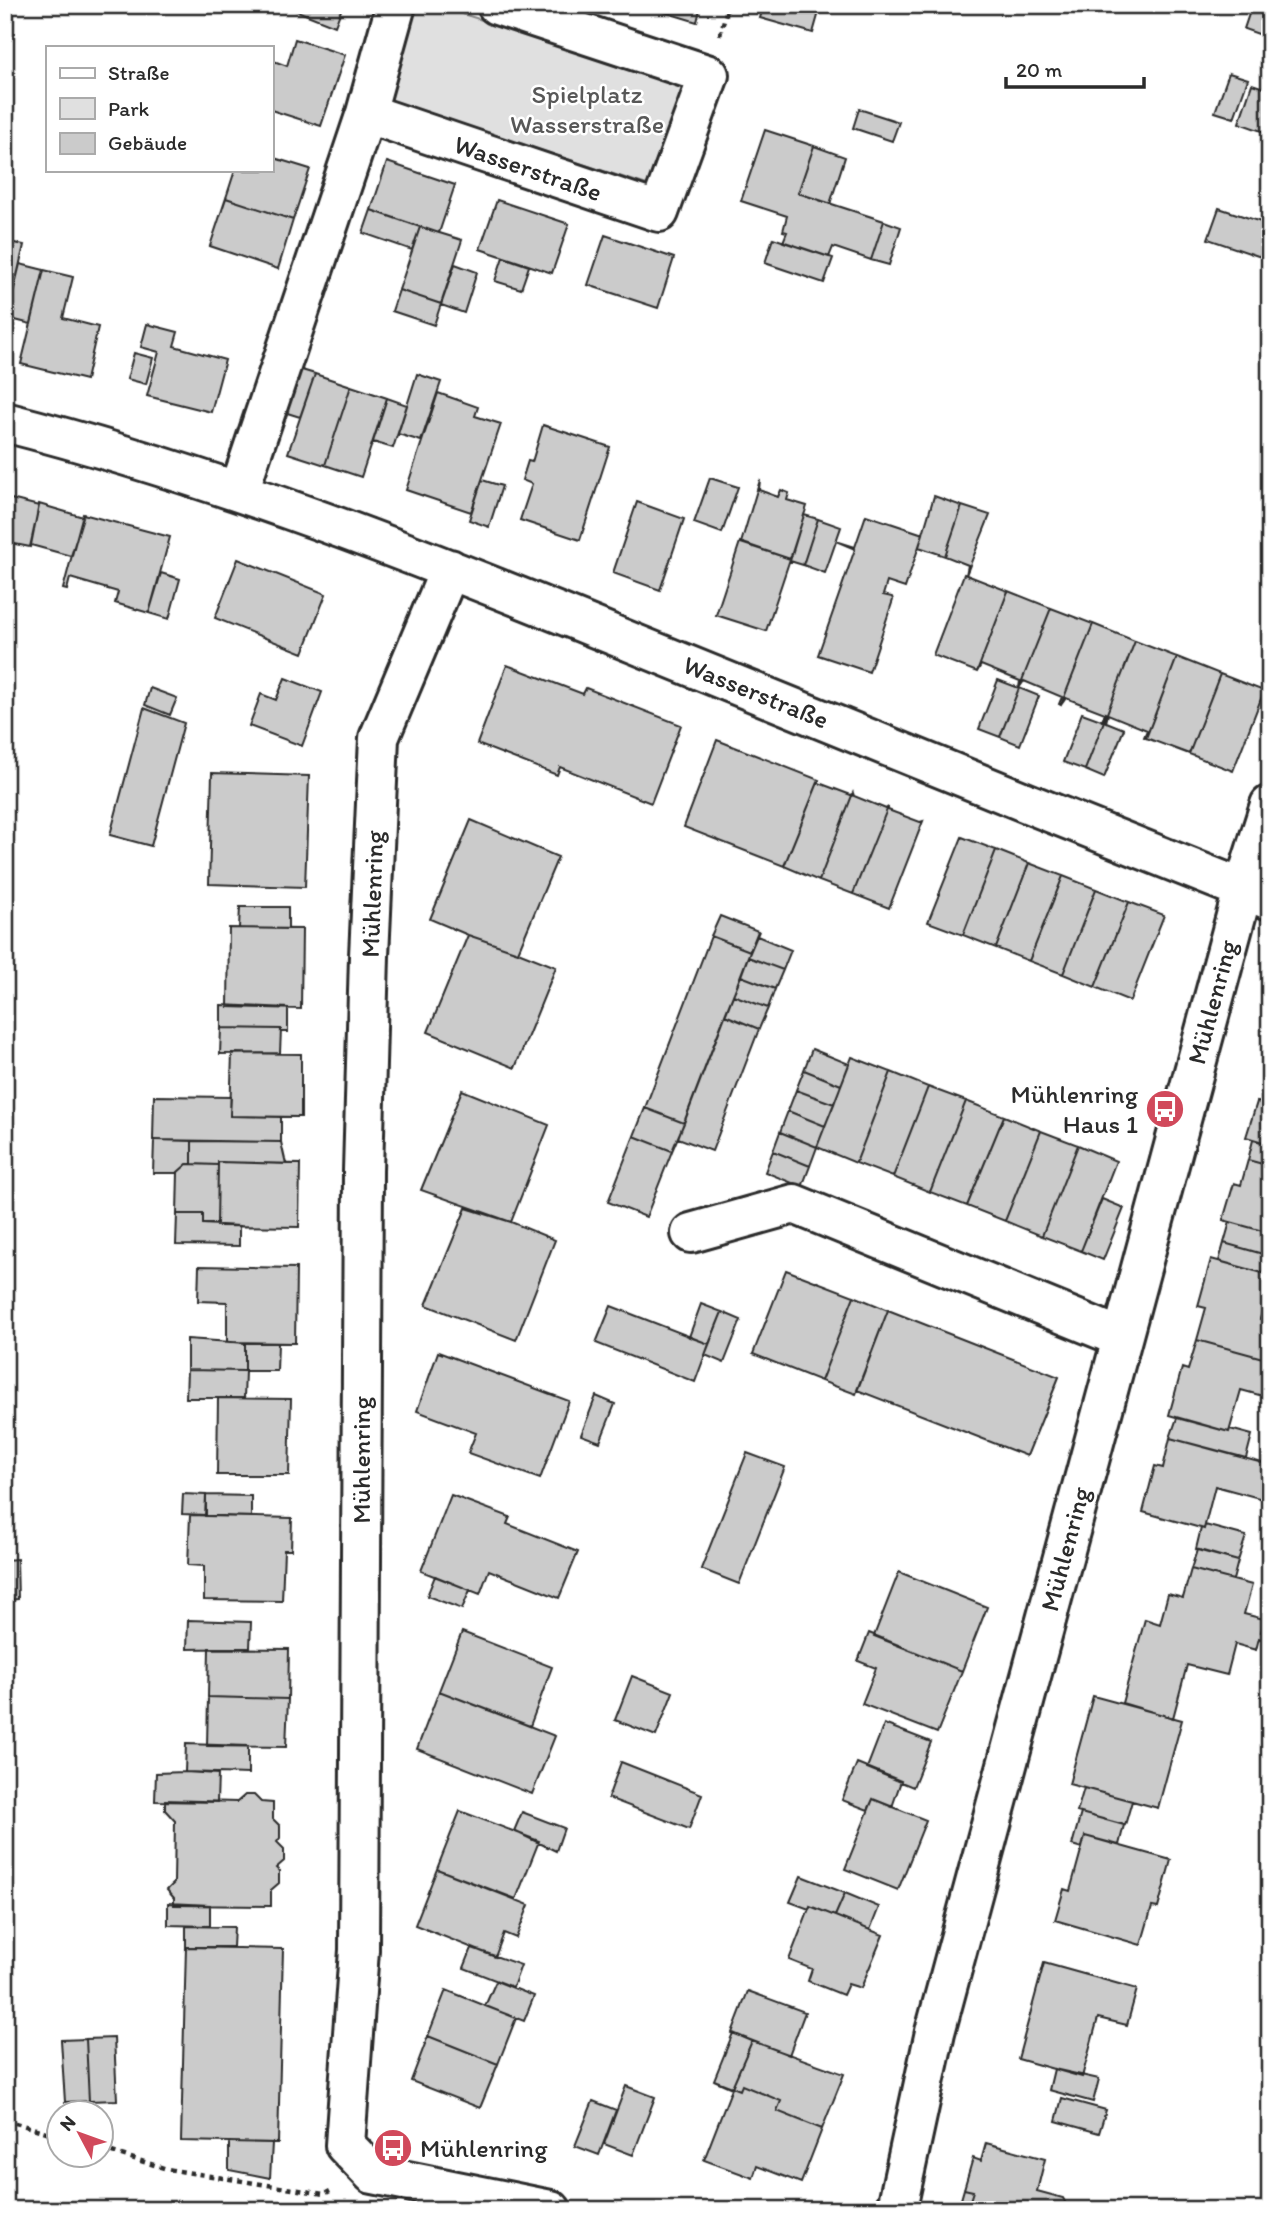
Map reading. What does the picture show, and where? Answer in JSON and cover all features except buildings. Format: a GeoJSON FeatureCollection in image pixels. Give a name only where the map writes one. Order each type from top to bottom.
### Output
{"type":"FeatureCollection","features":[{"type":"Feature","properties":{"kind":"street"},"geometry":{"type":"LineString","coordinates":[[239,491],[366,113],[396,5]]}},
{"type":"Feature","properties":{"kind":"street","name":"Wasserstraße"},"geometry":{"type":"LineString","coordinates":[[366,113],[659,212],[709,75],[497,5]]}},
{"type":"Feature","properties":{"kind":"street","name":"Wasserstraße"},"geometry":{"type":"LineString","coordinates":[[5,422],[97,445],[239,491],[450,569],[1256,895]]}},
{"type":"Feature","properties":{"kind":"street","name":"Mühlenring"},"geometry":{"type":"LineString","coordinates":[[373,2174],[345,2145],[359,1950],[363,1171],[378,751],[379,738],[450,569]]}},
{"type":"Feature","properties":{"kind":"street","name":"Mühlenring"},"geometry":{"type":"LineString","coordinates":[[894,2210],[898,2203],[934,2032],[1122,1338],[1256,895],[1270,805]]}},
{"type":"Feature","properties":{"kind":"street"},"geometry":{"type":"LineString","coordinates":[[691,1233],[794,1204],[1122,1338]]}},
{"type":"Feature","properties":{"kind":"street"},"geometry":{"type":"LineString","coordinates":[[373,2174],[551,2210]]}},
{"type":"Feature","properties":{"kind":"path"},"geometry":{"type":"LineString","coordinates":[[5,2120],[46,2132]]}},
{"type":"Feature","properties":{"kind":"path"},"geometry":{"type":"LineString","coordinates":[[116,2153],[167,2169],[324,2194],[373,2174]]}},
{"type":"Feature","properties":{"kind":"green space","name":"Spielplatz Wasserstraße"},"geometry":{"type":"Polygon","coordinates":[[[417,5],[434,5],[688,84],[653,187],[389,101],[417,5]]]}},
{"type":"Feature","properties":{"kind":"place","name":"Mühlenring Haus 1"},"geometry":{"type":"Point","coordinates":[1165,1109]}},
{"type":"Feature","properties":{"kind":"place","name":"Mühlenring"},"geometry":{"type":"Point","coordinates":[393,2148]}}]}
